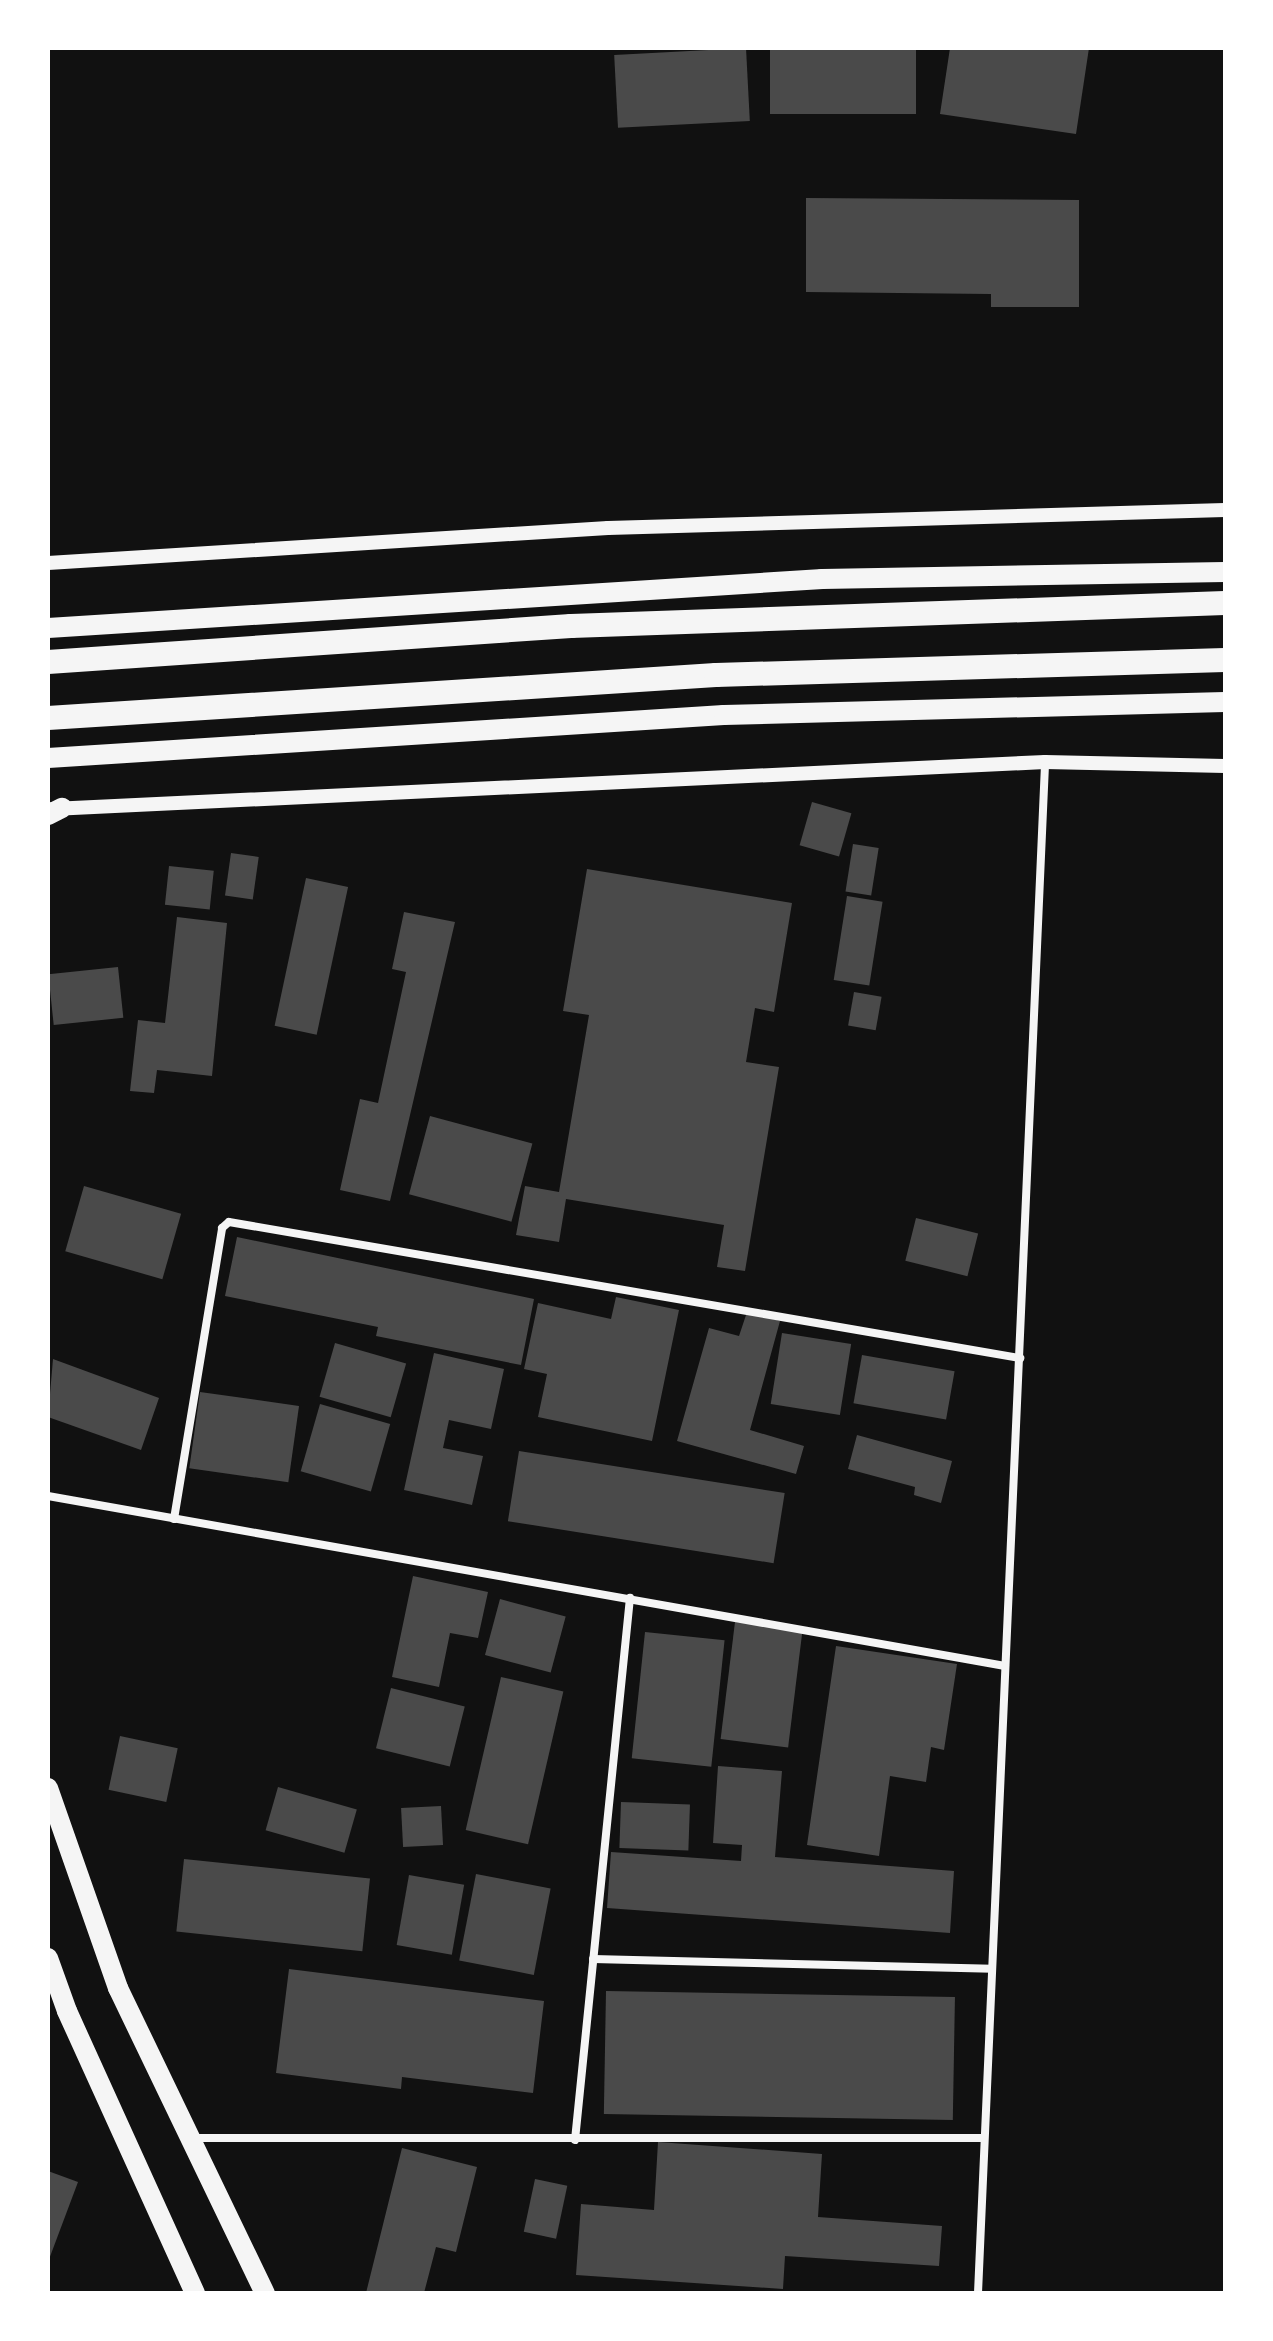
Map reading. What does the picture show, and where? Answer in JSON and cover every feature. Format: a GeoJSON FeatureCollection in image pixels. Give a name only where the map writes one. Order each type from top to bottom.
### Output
{"type":"FeatureCollection","features":[{"type":"Feature","properties":{"kind":"highway"},"geometry":{"type":"LineString","coordinates":[[48,662],[571,626],[1225,603]]}},
{"type":"Feature","properties":{"kind":"highway"},"geometry":{"type":"LineString","coordinates":[[48,718],[716,675],[1225,660]]}},
{"type":"Feature","properties":{"kind":"main road"},"geometry":{"type":"LineString","coordinates":[[48,628],[822,579],[1225,572]]}},
{"type":"Feature","properties":{"kind":"main road"},"geometry":{"type":"LineString","coordinates":[[48,758],[724,715],[1225,702]]}},
{"type":"Feature","properties":{"kind":"main road"},"geometry":{"type":"LineString","coordinates":[[48,1788],[118,1988],[265,2293]]}},
{"type":"Feature","properties":{"kind":"main road"},"geometry":{"type":"LineString","coordinates":[[48,1958],[67,2011],[195,2293]]}},
{"type":"Feature","properties":{"kind":"street"},"geometry":{"type":"LineString","coordinates":[[48,563],[608,528],[1225,510]]}},
{"type":"Feature","properties":{"kind":"street"},"geometry":{"type":"LineString","coordinates":[[978,2293],[1045,762]]}},
{"type":"Feature","properties":{"kind":"street"},"geometry":{"type":"LineString","coordinates":[[53,811],[1045,762],[1225,766]]}},
{"type":"Feature","properties":{"kind":"street"},"geometry":{"type":"LineString","coordinates":[[174,1519],[220,1237],[229,1222],[1020,1358]]}},
{"type":"Feature","properties":{"kind":"street"},"geometry":{"type":"LineString","coordinates":[[48,1496],[1005,1666]]}},
{"type":"Feature","properties":{"kind":"street"},"geometry":{"type":"LineString","coordinates":[[575,2140],[630,1598]]}},
{"type":"Feature","properties":{"kind":"street"},"geometry":{"type":"LineString","coordinates":[[593,1959],[992,1969]]}},
{"type":"Feature","properties":{"kind":"street"},"geometry":{"type":"LineString","coordinates":[[192,2138],[984,2138]]}},
{"type":"Feature","properties":{"kind":"building"},"geometry":{"type":"Polygon","coordinates":[[[746,48],[750,121],[618,128],[614,55],[746,48]]]}},
{"type":"Feature","properties":{"kind":"building"},"geometry":{"type":"Polygon","coordinates":[[[770,48],[916,48],[916,114],[770,114],[770,48]]]}},
{"type":"Feature","properties":{"kind":"building"},"geometry":{"type":"Polygon","coordinates":[[[950,48],[1089,48],[1076,134],[940,114],[950,48]]]}},
{"type":"Feature","properties":{"kind":"building"},"geometry":{"type":"Polygon","coordinates":[[[806,198],[1079,200],[1079,307],[991,307],[991,294],[806,292],[806,198]]]}},
{"type":"Feature","properties":{"kind":"building"},"geometry":{"type":"Polygon","coordinates":[[[812,802],[851,813],[839,857],[800,845],[812,802]]]}},
{"type":"Feature","properties":{"kind":"building"},"geometry":{"type":"Polygon","coordinates":[[[853,844],[879,848],[871,895],[845,891],[853,844]]]}},
{"type":"Feature","properties":{"kind":"building"},"geometry":{"type":"Polygon","coordinates":[[[231,853],[259,857],[253,899],[225,896],[231,853]]]}},
{"type":"Feature","properties":{"kind":"building"},"geometry":{"type":"Polygon","coordinates":[[[169,866],[214,871],[210,909],[165,905],[169,866]]]}},
{"type":"Feature","properties":{"kind":"building"},"geometry":{"type":"Polygon","coordinates":[[[587,869],[792,903],[774,1012],[755,1008],[746,1062],[779,1067],[745,1271],[717,1267],[724,1225],[566,1199],[559,1242],[516,1235],[525,1186],[559,1192],[589,1015],[563,1011],[587,869]]]}},
{"type":"Feature","properties":{"kind":"building"},"geometry":{"type":"Polygon","coordinates":[[[306,878],[348,887],[317,1035],[275,1026],[306,878]]]}},
{"type":"Feature","properties":{"kind":"building"},"geometry":{"type":"Polygon","coordinates":[[[847,896],[883,902],[869,986],[834,980],[847,896]]]}},
{"type":"Feature","properties":{"kind":"building"},"geometry":{"type":"Polygon","coordinates":[[[404,912],[455,922],[390,1201],[340,1190],[360,1099],[378,1103],[406,972],[392,969],[404,912]]]}},
{"type":"Feature","properties":{"kind":"building"},"geometry":{"type":"Polygon","coordinates":[[[177,917],[227,923],[212,1076],[157,1070],[154,1093],[130,1091],[138,1020],[165,1023],[177,917]]]}},
{"type":"Feature","properties":{"kind":"building"},"geometry":{"type":"Polygon","coordinates":[[[118,967],[123,1018],[54,1025],[48,974],[118,967]]]}},
{"type":"Feature","properties":{"kind":"building"},"geometry":{"type":"Polygon","coordinates":[[[854,992],[882,997],[876,1030],[848,1025],[854,992]]]}},
{"type":"Feature","properties":{"kind":"building"},"geometry":{"type":"Polygon","coordinates":[[[430,1116],[532,1143],[511,1222],[409,1194],[430,1116]]]}},
{"type":"Feature","properties":{"kind":"building"},"geometry":{"type":"Polygon","coordinates":[[[84,1186],[181,1214],[162,1279],[65,1251],[84,1186]]]}},
{"type":"Feature","properties":{"kind":"building"},"geometry":{"type":"Polygon","coordinates":[[[916,1218],[978,1233],[967,1276],[905,1261],[916,1218]]]}},
{"type":"Feature","properties":{"kind":"building"},"geometry":{"type":"Polygon","coordinates":[[[237,1237],[534,1299],[521,1365],[376,1336],[378,1327],[225,1296],[237,1237]]]}},
{"type":"Feature","properties":{"kind":"building"},"geometry":{"type":"Polygon","coordinates":[[[616,1297],[679,1310],[652,1441],[538,1417],[547,1374],[524,1369],[538,1303],[611,1319],[616,1297]]]}},
{"type":"Feature","properties":{"kind":"building"},"geometry":{"type":"Polygon","coordinates":[[[747,1312],[780,1321],[750,1430],[804,1446],[796,1474],[677,1441],[709,1328],[739,1336],[747,1312]]]}},
{"type":"Feature","properties":{"kind":"building"},"geometry":{"type":"Polygon","coordinates":[[[782,1333],[851,1344],[840,1415],[771,1404],[782,1333]]]}},
{"type":"Feature","properties":{"kind":"building"},"geometry":{"type":"Polygon","coordinates":[[[335,1343],[406,1363],[391,1417],[320,1397],[335,1343]]]}},
{"type":"Feature","properties":{"kind":"building"},"geometry":{"type":"Polygon","coordinates":[[[434,1353],[504,1369],[491,1429],[449,1420],[443,1448],[483,1456],[472,1505],[404,1490],[434,1353]]]}},
{"type":"Feature","properties":{"kind":"building"},"geometry":{"type":"Polygon","coordinates":[[[862,1355],[955,1371],[946,1420],[853,1403],[862,1355]]]}},
{"type":"Feature","properties":{"kind":"building"},"geometry":{"type":"Polygon","coordinates":[[[53,1359],[159,1398],[141,1450],[48,1417],[53,1359]]]}},
{"type":"Feature","properties":{"kind":"building"},"geometry":{"type":"Polygon","coordinates":[[[200,1392],[299,1406],[288,1482],[189,1468],[200,1392]]]}},
{"type":"Feature","properties":{"kind":"building"},"geometry":{"type":"Polygon","coordinates":[[[320,1404],[390,1424],[371,1491],[301,1471],[320,1404]]]}},
{"type":"Feature","properties":{"kind":"building"},"geometry":{"type":"Polygon","coordinates":[[[857,1435],[952,1461],[941,1503],[914,1495],[915,1487],[848,1469],[857,1435]]]}},
{"type":"Feature","properties":{"kind":"building"},"geometry":{"type":"Polygon","coordinates":[[[519,1451],[785,1493],[774,1563],[508,1521],[519,1451]]]}},
{"type":"Feature","properties":{"kind":"building"},"geometry":{"type":"Polygon","coordinates":[[[413,1576],[488,1592],[478,1638],[450,1633],[439,1687],[392,1677],[413,1576]]]}},
{"type":"Feature","properties":{"kind":"building"},"geometry":{"type":"Polygon","coordinates":[[[500,1599],[566,1617],[551,1673],[485,1655],[500,1599]]]}},
{"type":"Feature","properties":{"kind":"building"},"geometry":{"type":"Polygon","coordinates":[[[735,1622],[802,1630],[788,1747],[721,1739],[735,1622]]]}},
{"type":"Feature","properties":{"kind":"building"},"geometry":{"type":"Polygon","coordinates":[[[645,1632],[725,1640],[711,1767],[632,1758],[645,1632]]]}},
{"type":"Feature","properties":{"kind":"building"},"geometry":{"type":"Polygon","coordinates":[[[836,1646],[957,1664],[944,1750],[931,1747],[926,1782],[890,1776],[879,1856],[807,1845],[836,1646]]]}},
{"type":"Feature","properties":{"kind":"building"},"geometry":{"type":"Polygon","coordinates":[[[501,1677],[563,1691],[528,1844],[466,1830],[501,1677]]]}},
{"type":"Feature","properties":{"kind":"building"},"geometry":{"type":"Polygon","coordinates":[[[391,1688],[465,1706],[450,1767],[376,1748],[391,1688]]]}},
{"type":"Feature","properties":{"kind":"building"},"geometry":{"type":"Polygon","coordinates":[[[120,1736],[178,1748],[166,1802],[109,1790],[120,1736]]]}},
{"type":"Feature","properties":{"kind":"building"},"geometry":{"type":"Polygon","coordinates":[[[718,1766],[782,1771],[775,1857],[954,1871],[950,1933],[607,1908],[611,1852],[741,1861],[742,1845],[713,1843],[718,1766]]]}},
{"type":"Feature","properties":{"kind":"building"},"geometry":{"type":"Polygon","coordinates":[[[278,1787],[357,1810],[344,1853],[266,1830],[278,1787]]]}},
{"type":"Feature","properties":{"kind":"building"},"geometry":{"type":"Polygon","coordinates":[[[621,1802],[690,1804],[688,1850],[619,1848],[621,1802]]]}},
{"type":"Feature","properties":{"kind":"building"},"geometry":{"type":"Polygon","coordinates":[[[441,1806],[443,1845],[403,1847],[401,1808],[441,1806]]]}},
{"type":"Feature","properties":{"kind":"building"},"geometry":{"type":"Polygon","coordinates":[[[184,1859],[370,1879],[362,1951],[176,1932],[184,1859]]]}},
{"type":"Feature","properties":{"kind":"building"},"geometry":{"type":"Polygon","coordinates":[[[476,1874],[551,1889],[534,1975],[459,1960],[476,1874]]]}},
{"type":"Feature","properties":{"kind":"building"},"geometry":{"type":"Polygon","coordinates":[[[409,1875],[464,1885],[452,1955],[397,1945],[409,1875]]]}},
{"type":"Feature","properties":{"kind":"building"},"geometry":{"type":"Polygon","coordinates":[[[289,1969],[544,2001],[533,2093],[402,2077],[401,2089],[276,2073],[289,1969]]]}},
{"type":"Feature","properties":{"kind":"building"},"geometry":{"type":"Polygon","coordinates":[[[606,1991],[955,1997],[953,2120],[604,2114],[606,1991]]]}},
{"type":"Feature","properties":{"kind":"building"},"geometry":{"type":"Polygon","coordinates":[[[658,2142],[822,2154],[818,2217],[942,2226],[939,2266],[785,2256],[783,2289],[576,2275],[581,2204],[654,2210],[658,2142]]]}},
{"type":"Feature","properties":{"kind":"building"},"geometry":{"type":"Polygon","coordinates":[[[402,2148],[477,2167],[456,2252],[436,2247],[424,2293],[366,2293],[402,2148]]]}},
{"type":"Feature","properties":{"kind":"building"},"geometry":{"type":"Polygon","coordinates":[[[48,2171],[78,2182],[48,2262],[48,2171]]]}},
{"type":"Feature","properties":{"kind":"building"},"geometry":{"type":"Polygon","coordinates":[[[535,2179],[567,2186],[556,2239],[524,2232],[535,2179]]]}}]}
